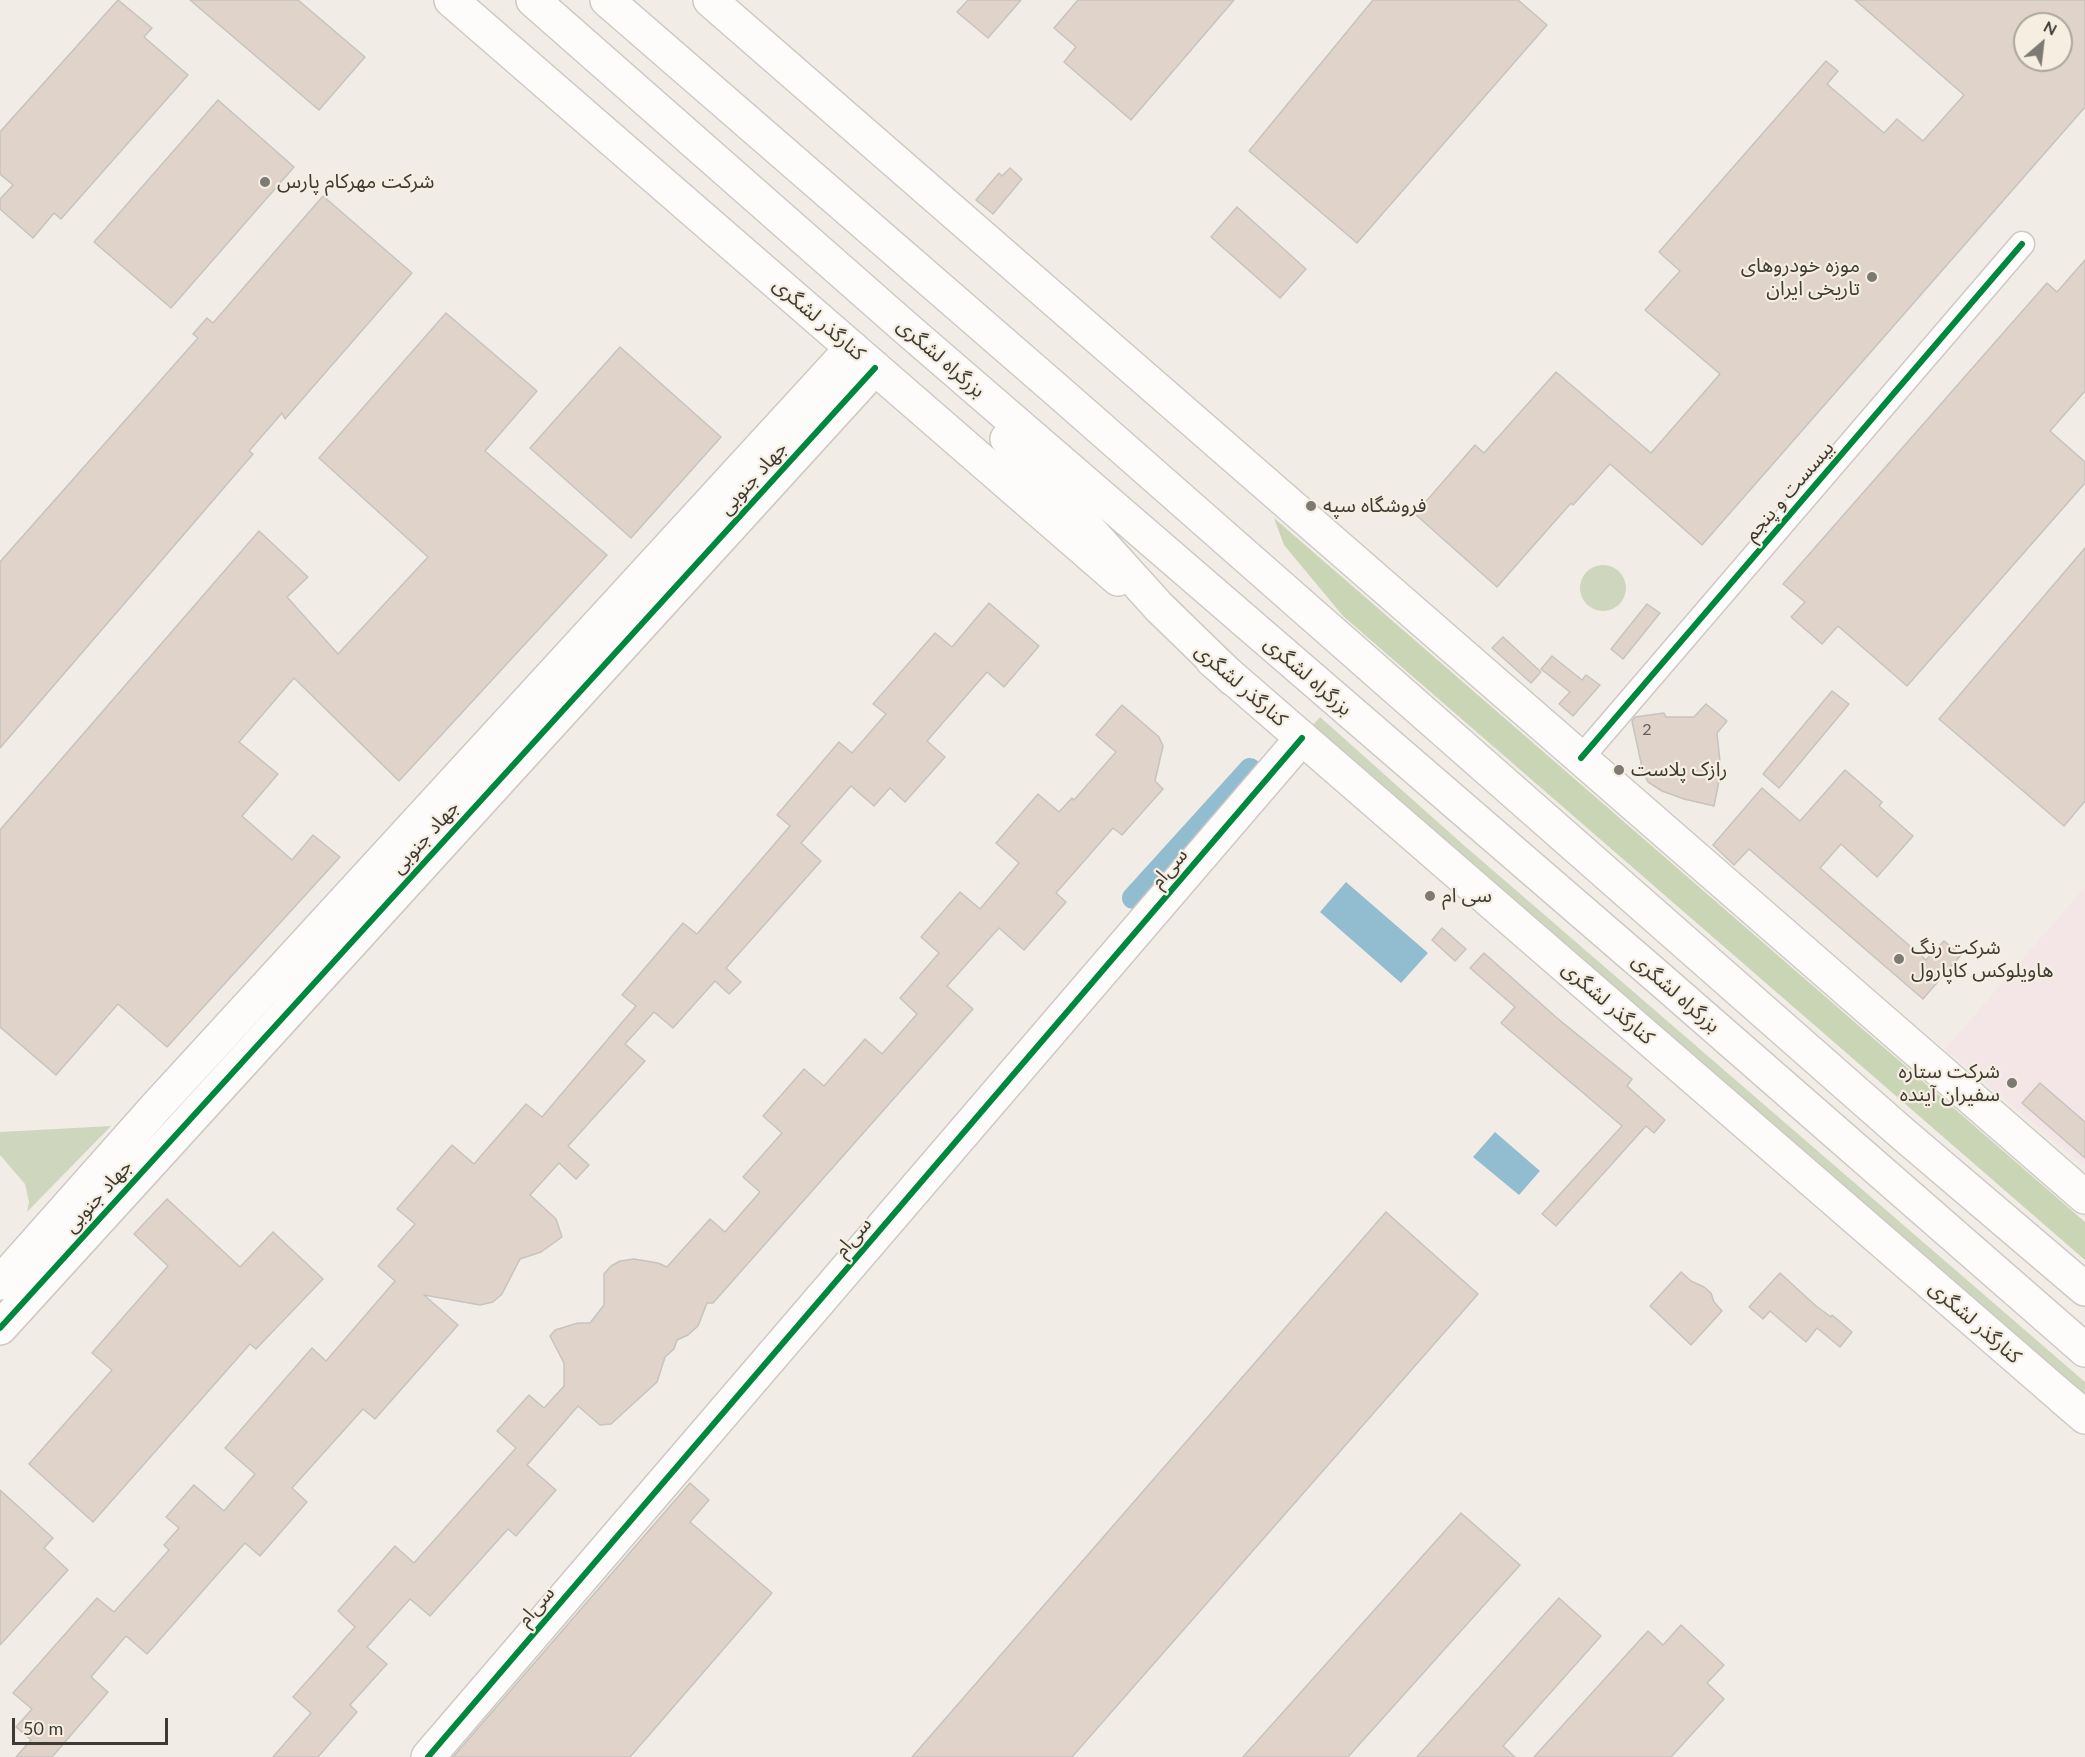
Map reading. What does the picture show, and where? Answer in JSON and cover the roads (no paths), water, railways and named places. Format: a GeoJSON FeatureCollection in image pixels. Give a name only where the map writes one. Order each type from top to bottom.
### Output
{"type":"FeatureCollection","features":[{"type":"Feature","properties":{"kind":"main road","name":"کنارگذر لشگری"},"geometry":{"type":"LineString","coordinates":[[451,0],[2078,1410]]}},
{"type":"Feature","properties":{"kind":"main road","name":"بزرگراه لشگری"},"geometry":{"type":"LineString","coordinates":[[533,0],[907,329],[1660,979],[2085,1350]]}},
{"type":"Feature","properties":{"kind":"main road"},"geometry":{"type":"LineString","coordinates":[[607,0],[1148,470],[1903,1134],[2085,1289]]}},
{"type":"Feature","properties":{"kind":"main road"},"geometry":{"type":"LineString","coordinates":[[710,0],[2085,1197]]}},
{"type":"Feature","properties":{"kind":"main road"},"geometry":{"type":"LineString","coordinates":[[907,329],[1159,607],[1233,678]]}},
{"type":"Feature","properties":{"kind":"main road","name":"جهاد جنوبی"},"geometry":{"type":"LineString","coordinates":[[0,1283],[164,1098],[863,358]]}},
{"type":"Feature","properties":{"kind":"main road","name":"جهاد جنوبی"},"geometry":{"type":"LineString","coordinates":[[0,1328],[863,358]]}},
{"type":"Feature","properties":{"kind":"main road","name":"سی‌ام"},"geometry":{"type":"LineString","coordinates":[[428,1757],[1302,738]]}},
{"type":"Feature","properties":{"kind":"street","name":"بیسست و پنجم"},"geometry":{"type":"LineString","coordinates":[[1581,758],[2022,244]]}},
{"type":"Feature","properties":{"kind":"water"},"geometry":{"type":"Polygon","coordinates":[[[1346,882],[1428,953],[1401,983],[1320,912],[1346,882]]]}},
{"type":"Feature","properties":{"kind":"water"},"geometry":{"type":"Polygon","coordinates":[[[1495,1132],[1540,1171],[1519,1195],[1473,1157],[1495,1132]]]}},
{"type":"Feature","properties":{"kind":"waterway"},"geometry":{"type":"LineString","coordinates":[[1133,898],[1250,769]]}},
{"type":"Feature","properties":{"kind":"place","name":"شرکت مهرکام پارس"},"geometry":{"type":"Point","coordinates":[265,182]}},
{"type":"Feature","properties":{"kind":"place","name":"موزه خودروهای تاریخی ایران"},"geometry":{"type":"Point","coordinates":[1872,277]}},
{"type":"Feature","properties":{"kind":"place","name":"فروشگاه سپه"},"geometry":{"type":"Point","coordinates":[1311,506]}},
{"type":"Feature","properties":{"kind":"place","name":"رازک پلاست"},"geometry":{"type":"Point","coordinates":[1619,770]}},
{"type":"Feature","properties":{"kind":"place","name":"سی ام"},"geometry":{"type":"Point","coordinates":[1430,896]}},
{"type":"Feature","properties":{"kind":"place","name":"شرکت رنگ هاویلوکس کاپارول"},"geometry":{"type":"Point","coordinates":[1899,959]}},
{"type":"Feature","properties":{"kind":"place","name":"شرکت ستاره سفیران آینده"},"geometry":{"type":"Point","coordinates":[2012,1083]}}]}
